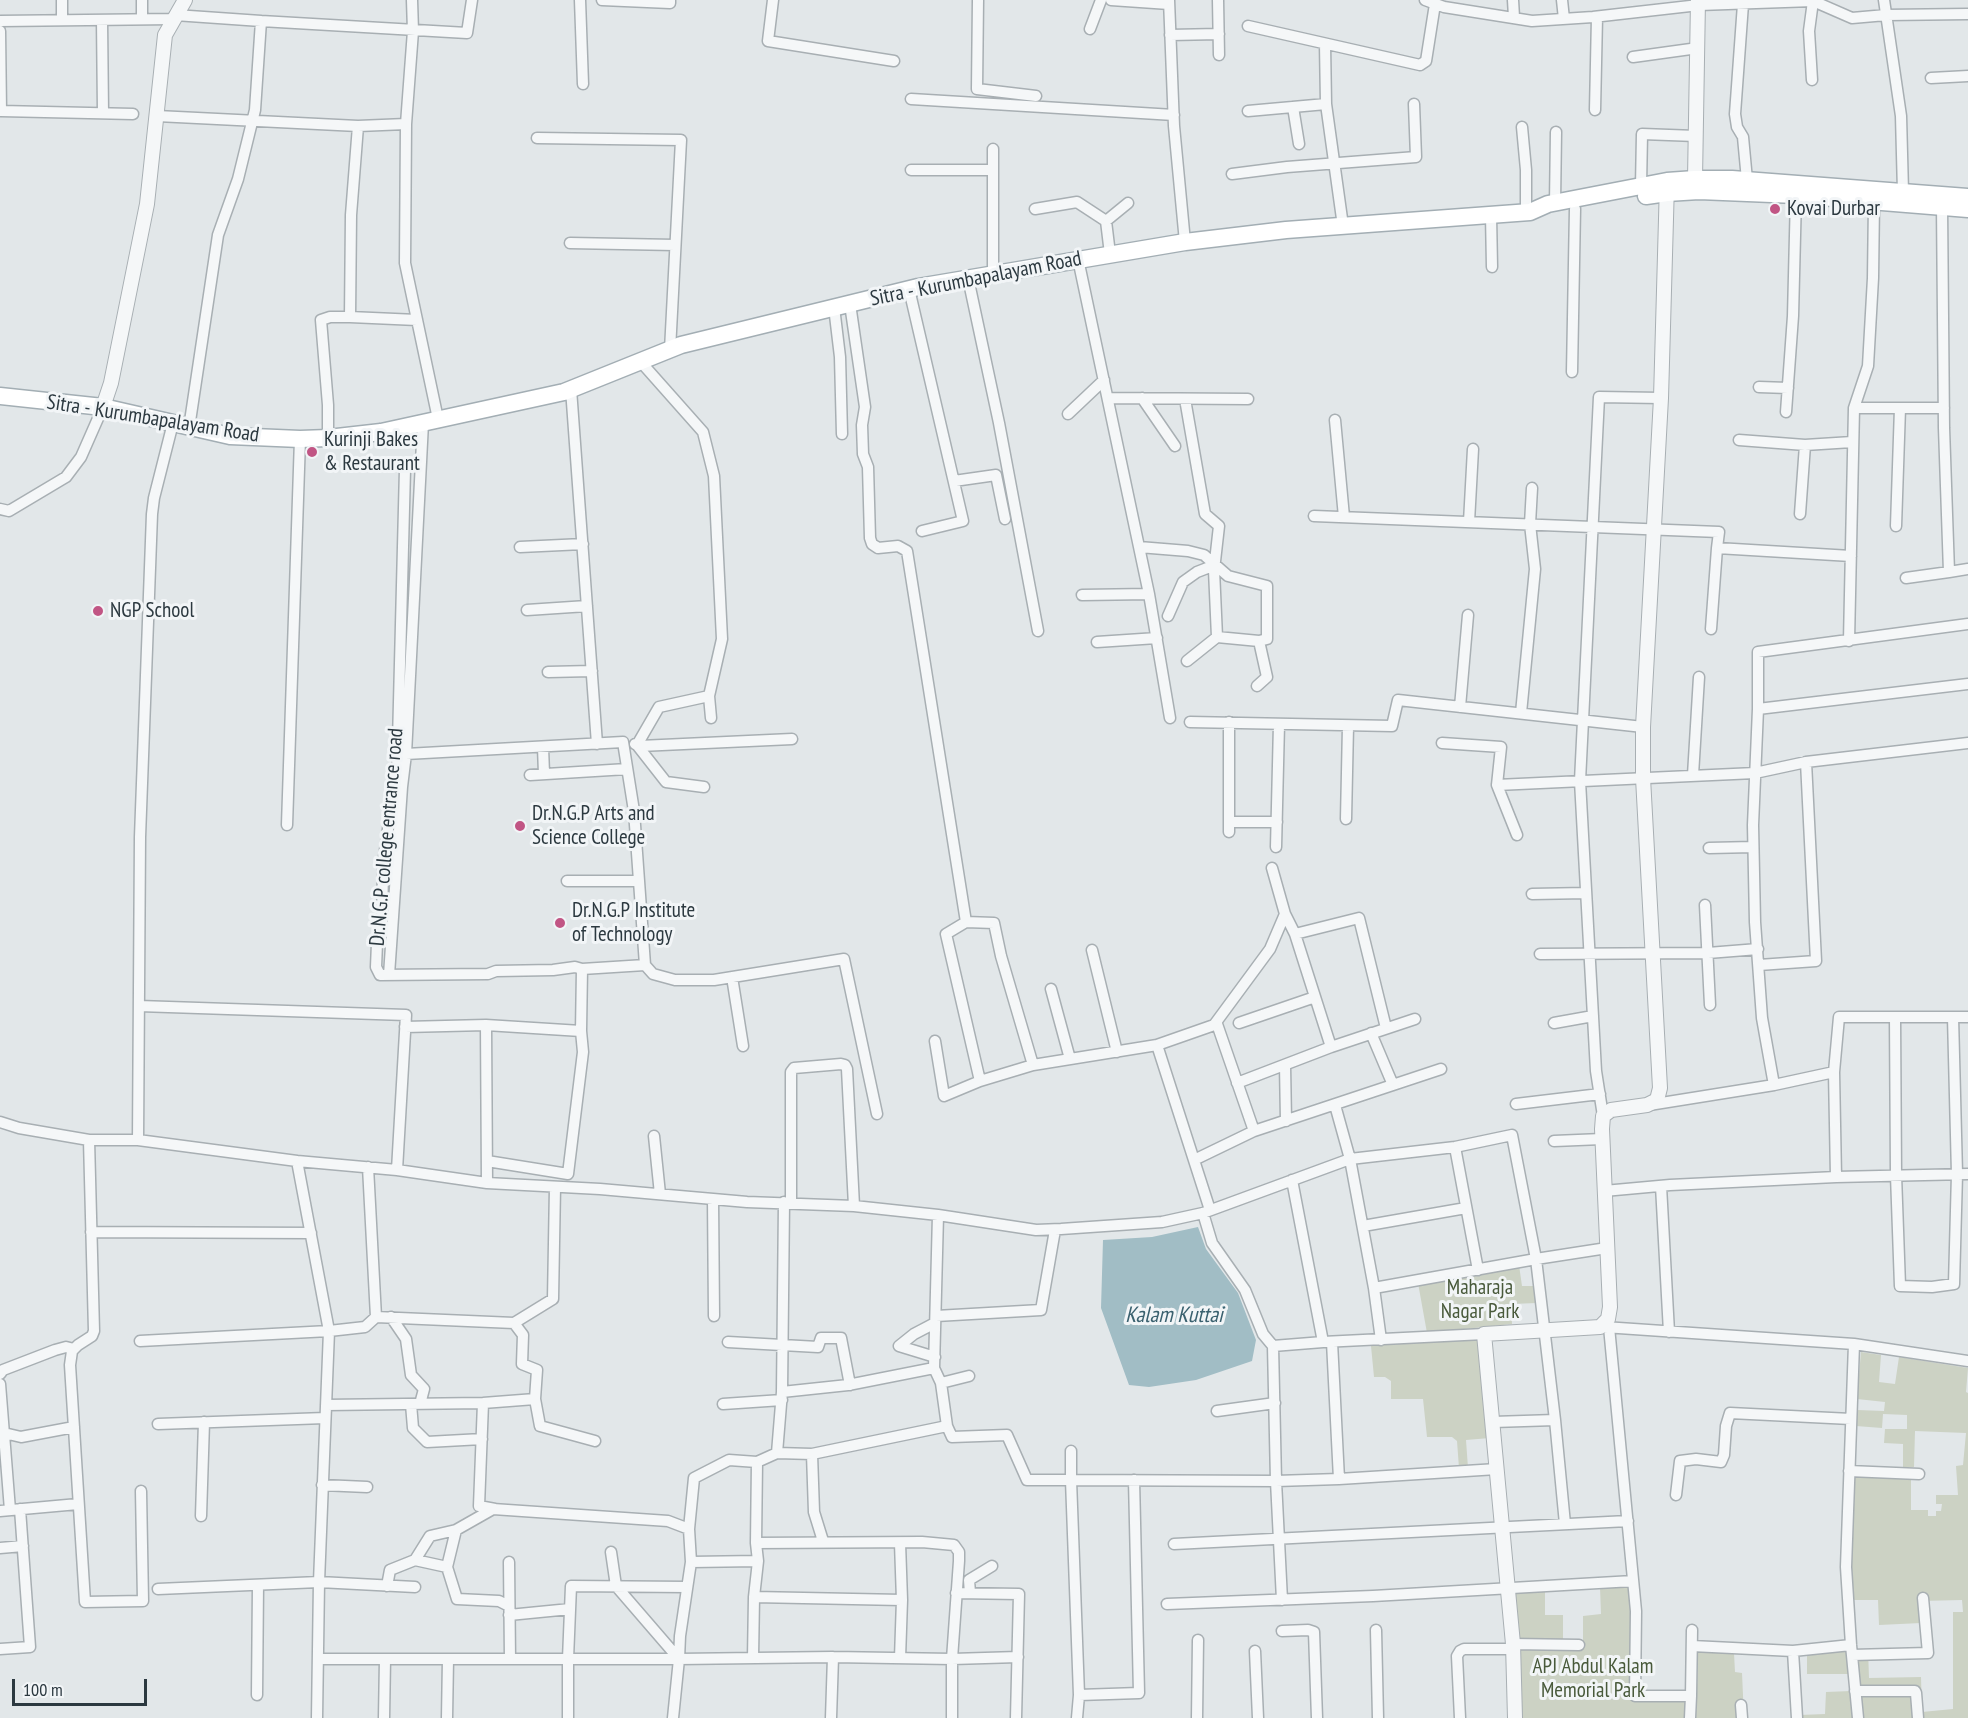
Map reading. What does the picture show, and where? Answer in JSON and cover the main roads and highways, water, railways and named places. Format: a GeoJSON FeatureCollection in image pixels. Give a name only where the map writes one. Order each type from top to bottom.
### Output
{"type":"FeatureCollection","features":[{"type":"Feature","properties":{"kind":"main road","name":"Sitra - Kurumbapalayam Road"},"geometry":{"type":"LineString","coordinates":[[0,396],[104,407],[230,436],[328,438],[381,432],[571,389],[681,345],[909,289],[1185,242],[1286,230],[1528,213],[1555,203],[1641,186],[1667,187],[1695,179],[1748,180],[1968,197]]}},
{"type":"Feature","properties":{"kind":"main road"},"geometry":{"type":"LineString","coordinates":[[1528,213],[1548,214],[1575,209],[1667,187],[1968,209]]}},
{"type":"Feature","properties":{"kind":"water","name":"Kalam Kuttai"},"geometry":{"type":"Polygon","coordinates":[[[1198,1227],[1206,1249],[1238,1293],[1256,1340],[1252,1361],[1196,1380],[1149,1387],[1129,1385],[1101,1308],[1103,1240],[1152,1237],[1198,1227]]]}},
{"type":"Feature","properties":{"kind":"place","name":"Kovai Durbar"},"geometry":{"type":"Point","coordinates":[1775,209]}},
{"type":"Feature","properties":{"kind":"place","name":"Kurinji Bakes & Restaurant"},"geometry":{"type":"Point","coordinates":[312,452]}},
{"type":"Feature","properties":{"kind":"place","name":"NGP School"},"geometry":{"type":"Point","coordinates":[98,611]}},
{"type":"Feature","properties":{"kind":"place","name":"Dr.N.G.P Arts and Science College"},"geometry":{"type":"Point","coordinates":[520,826]}},
{"type":"Feature","properties":{"kind":"place","name":"Dr.N.G.P Institute of Technology"},"geometry":{"type":"Point","coordinates":[560,923]}},
{"type":"Feature","properties":{"kind":"park label","name":"Maharaja Nagar Park"},"geometry":{"type":"Point","coordinates":[1480,1300]}},
{"type":"Feature","properties":{"kind":"park label","name":"APJ Abdul Kalam Memorial Park"},"geometry":{"type":"Point","coordinates":[1593,1679]}}]}
